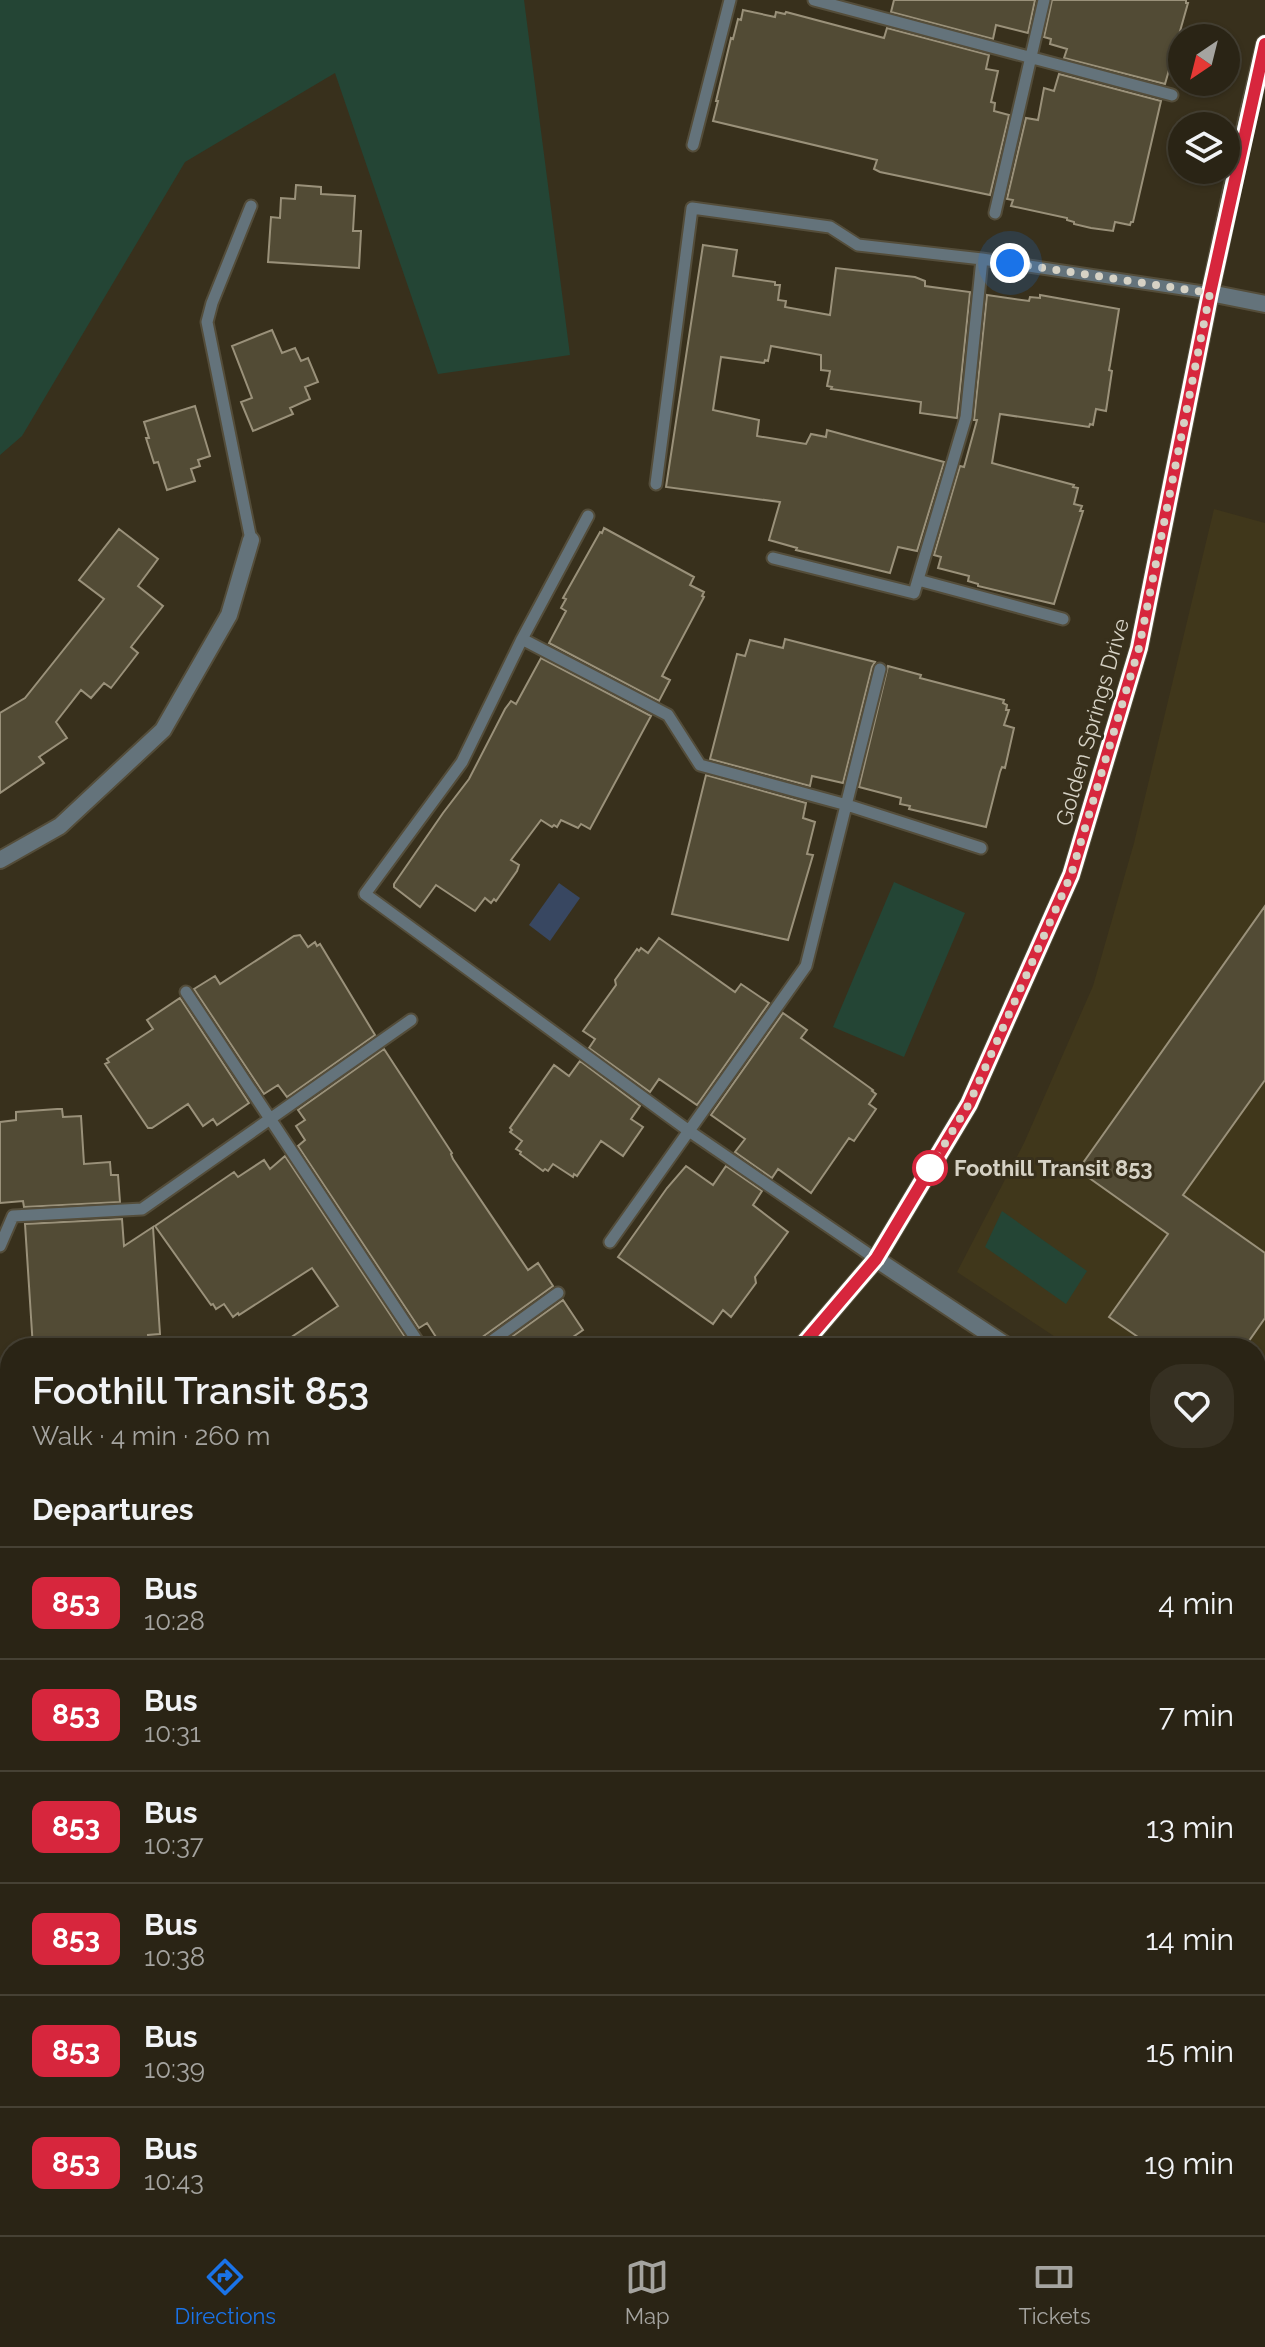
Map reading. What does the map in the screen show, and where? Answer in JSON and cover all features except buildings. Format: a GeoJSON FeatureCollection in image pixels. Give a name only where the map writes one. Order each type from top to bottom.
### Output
{"type":"FeatureCollection","features":[{"type":"Feature","properties":{"kind":"main road","name":"Golden Springs Drive"},"geometry":{"type":"LineString","coordinates":[[809,1338],[876,1259],[969,1104],[1071,875],[1139,648],[1210,293],[1265,44]]}},
{"type":"Feature","properties":{"kind":"street"},"geometry":{"type":"LineString","coordinates":[[1210,293],[1265,304]]}},
{"type":"Feature","properties":{"kind":"street"},"geometry":{"type":"LineString","coordinates":[[0,860],[60,826],[163,730],[229,615],[251,540]]}},
{"type":"Feature","properties":{"kind":"street"},"geometry":{"type":"LineString","coordinates":[[876,1259],[995,1338]]}},
{"type":"Feature","properties":{"kind":"lane"},"geometry":{"type":"LineString","coordinates":[[693,145],[730,0]]}},
{"type":"Feature","properties":{"kind":"lane"},"geometry":{"type":"LineString","coordinates":[[814,0],[1168,94]]}},
{"type":"Feature","properties":{"kind":"lane"},"geometry":{"type":"LineString","coordinates":[[995,213],[1044,0]]}},
{"type":"Feature","properties":{"kind":"lane"},"geometry":{"type":"LineString","coordinates":[[251,206],[207,322],[251,540]]}},
{"type":"Feature","properties":{"kind":"lane"},"geometry":{"type":"LineString","coordinates":[[656,484],[692,208],[830,227],[858,245],[982,259],[1210,293]]}},
{"type":"Feature","properties":{"kind":"lane"},"geometry":{"type":"LineString","coordinates":[[773,558],[914,593],[966,417],[982,259]]}},
{"type":"Feature","properties":{"kind":"lane"},"geometry":{"type":"LineString","coordinates":[[588,516],[522,639],[462,762],[365,894],[689,1131],[876,1259]]}},
{"type":"Feature","properties":{"kind":"lane"},"geometry":{"type":"LineString","coordinates":[[918,580],[1063,619]]}},
{"type":"Feature","properties":{"kind":"lane"},"geometry":{"type":"LineString","coordinates":[[522,639],[668,715],[700,765],[847,805],[981,848]]}},
{"type":"Feature","properties":{"kind":"lane"},"geometry":{"type":"LineString","coordinates":[[610,1242],[806,966],[880,669]]}},
{"type":"Feature","properties":{"kind":"lane"},"geometry":{"type":"LineString","coordinates":[[186,992],[415,1338]]}},
{"type":"Feature","properties":{"kind":"lane"},"geometry":{"type":"LineString","coordinates":[[0,1246],[13,1216],[142,1209],[411,1020]]}},
{"type":"Feature","properties":{"kind":"lane"},"geometry":{"type":"LineString","coordinates":[[496,1338],[558,1293]]}},
{"type":"Feature","properties":{"kind":"shaded area"},"geometry":{"type":"Polygon","coordinates":[[[1214,509],[1265,523],[1265,1338],[1057,1338],[957,1272],[1024,1143],[1093,986],[1134,843],[1214,509]]]}},
{"type":"Feature","properties":{"kind":"green space"},"geometry":{"type":"Polygon","coordinates":[[[0,0],[524,0],[570,355],[438,374],[335,73],[185,162],[22,436],[0,455],[0,0]]]}},
{"type":"Feature","properties":{"kind":"green space"},"geometry":{"type":"Polygon","coordinates":[[[894,882],[965,913],[904,1057],[833,1027],[894,882]]]}},
{"type":"Feature","properties":{"kind":"green space"},"geometry":{"type":"Polygon","coordinates":[[[1002,1211],[1087,1271],[1066,1304],[985,1247],[1002,1211]]]}},
{"type":"Feature","properties":{"kind":"water"},"geometry":{"type":"Polygon","coordinates":[[[559,883],[580,898],[550,941],[529,925],[559,883]]]}},
{"type":"Feature","properties":{"kind":"bus line","name":"853"},"geometry":{"type":"LineString","coordinates":[[809,1338],[876,1259],[969,1104],[1071,875],[1139,648],[1210,293],[1265,44]]}},
{"type":"Feature","properties":{"kind":"place","name":"Foothill Transit 853"},"geometry":{"type":"Point","coordinates":[930,1168]}},
{"type":"Feature","properties":{"kind":"route"},"geometry":{"type":"LineString","coordinates":[[930,1168],[969,1104],[1071,875],[1139,648],[1210,293],[1010,263]]}}]}
